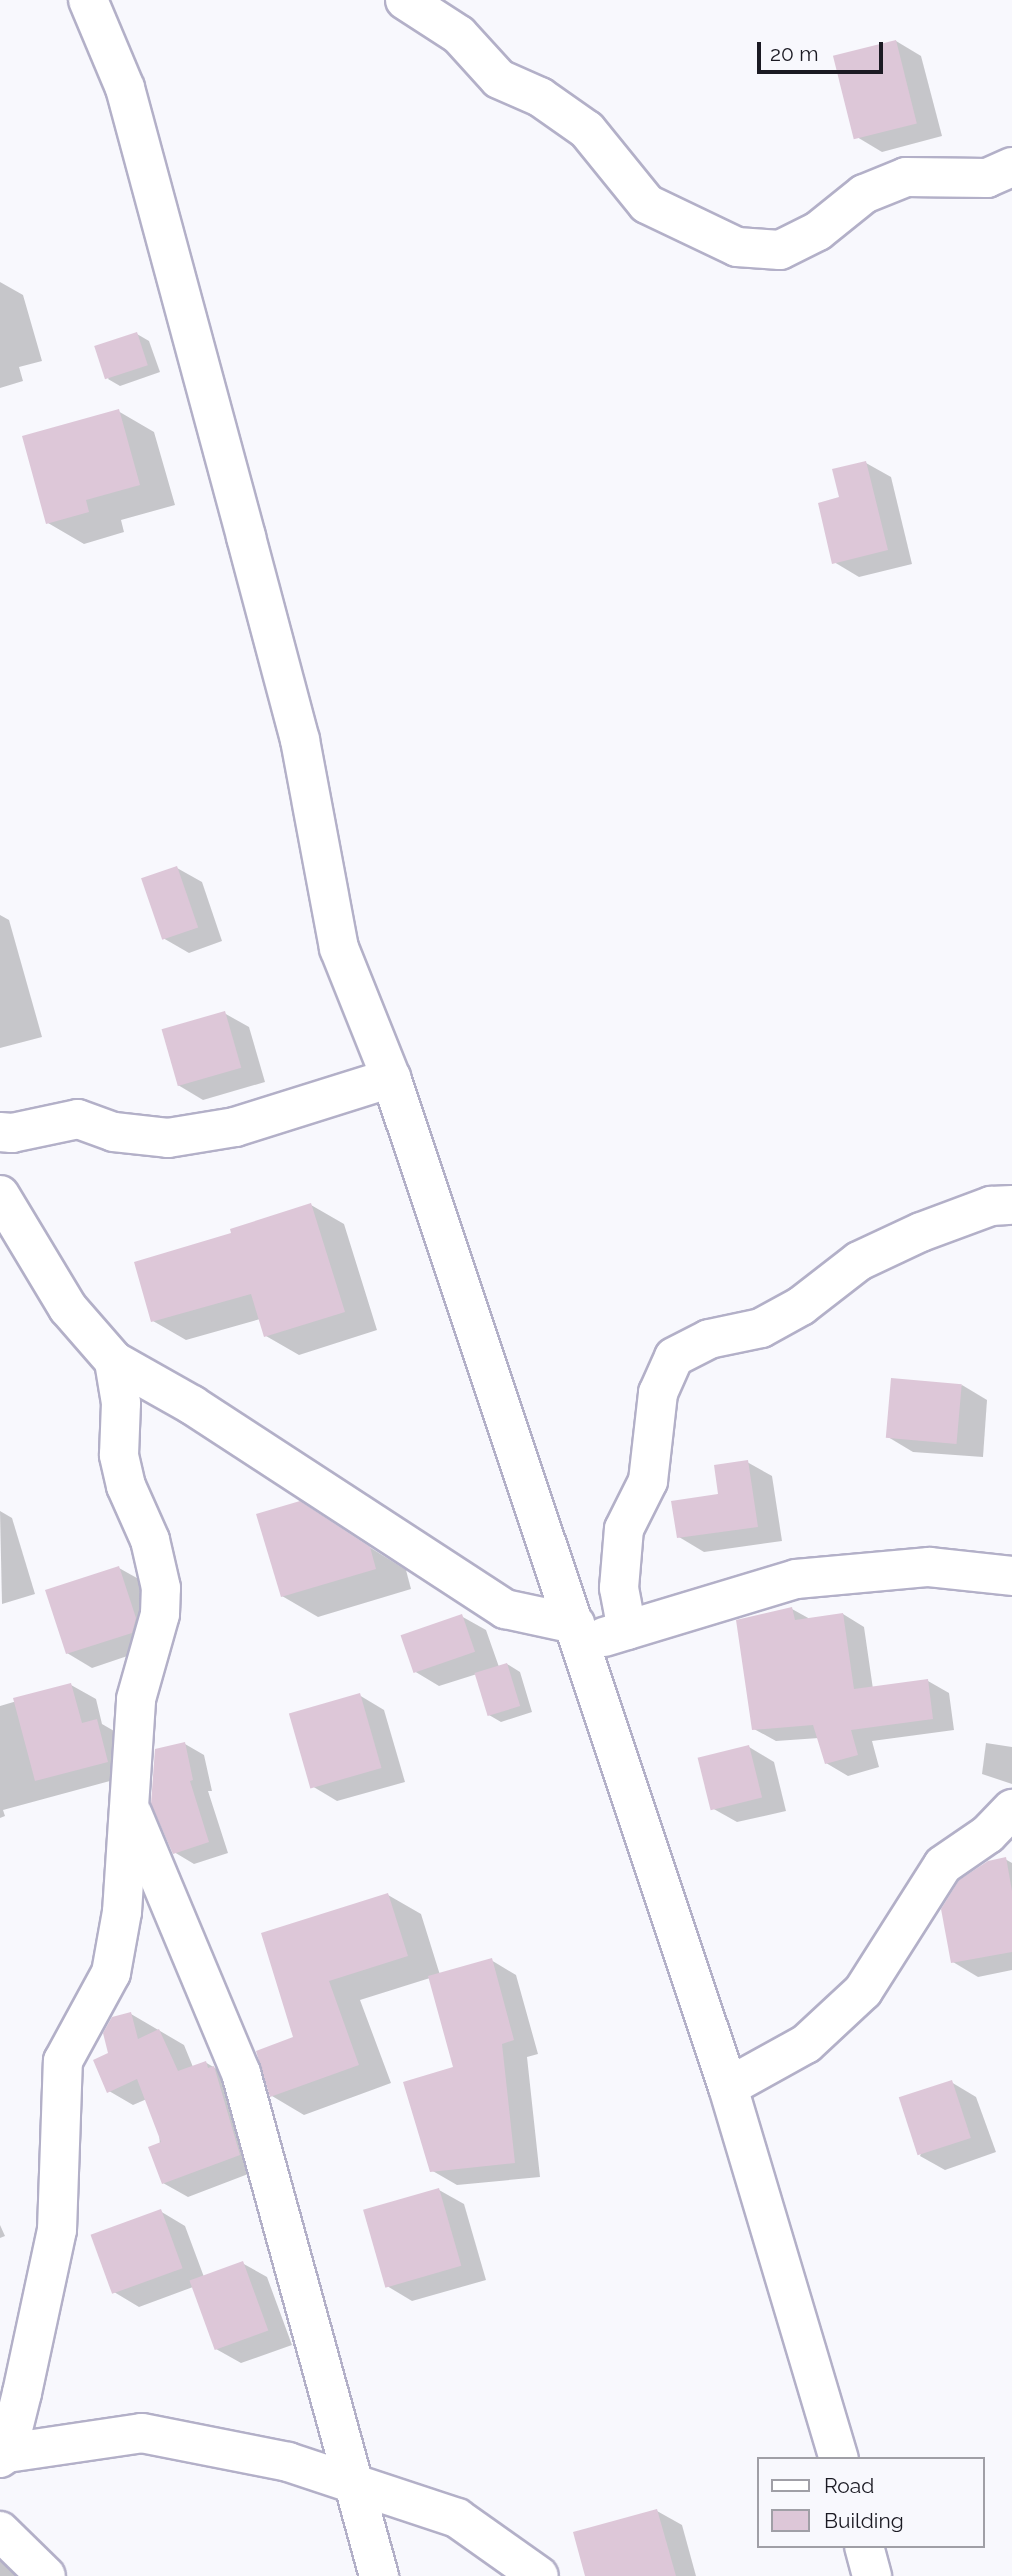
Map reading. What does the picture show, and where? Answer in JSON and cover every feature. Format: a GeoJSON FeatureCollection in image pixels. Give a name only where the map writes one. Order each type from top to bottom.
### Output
{"type":"FeatureCollection","features":[{"type":"Feature","properties":{"kind":"street"},"geometry":{"type":"LineString","coordinates":[[88,0],[125,88],[263,600],[300,740],[339,947],[391,1078],[486,1373],[577,1634],[728,2087],[838,2457]]}},
{"type":"Feature","properties":{"kind":"street"},"geometry":{"type":"LineString","coordinates":[[405,0],[459,35],[499,79],[540,97],[587,130],[647,204],[737,247],[779,250],[818,231],[864,194],[906,177],[987,178],[1012,167]]}},
{"type":"Feature","properties":{"kind":"street"},"geometry":{"type":"LineString","coordinates":[[0,1132],[78,1119],[114,1132],[168,1138],[236,1127],[391,1078]]}},
{"type":"Feature","properties":{"kind":"street"},"geometry":{"type":"LineString","coordinates":[[0,1195],[68,1308],[114,1361],[192,1405],[505,1609],[577,1634],[627,1630],[796,1579],[929,1567],[1012,1576]]}},
{"type":"Feature","properties":{"kind":"street"},"geometry":{"type":"LineString","coordinates":[[627,1630],[619,1588],[624,1530],[648,1481],[658,1393],[674,1357],[709,1339],[761,1328],[801,1306],[859,1261],[921,1232],[991,1206],[1012,1205]]}},
{"type":"Feature","properties":{"kind":"street"},"geometry":{"type":"LineString","coordinates":[[114,1361],[121,1403],[119,1455],[126,1486],[149,1540],[161,1588],[160,1615],[136,1699],[130,1810],[111,1973],[63,2061],[57,2230],[4,2455],[142,2432],[288,2462],[349,2480],[457,2518],[539,2576]]}},
{"type":"Feature","properties":{"kind":"street"},"geometry":{"type":"LineString","coordinates":[[728,2087],[806,2044],[863,1991],[943,1865],[988,1834],[1012,1809]]}},
{"type":"Feature","properties":{"kind":"street"},"geometry":{"type":"LineString","coordinates":[[130,1810],[242,2073],[349,2480],[379,2576]]}},
{"type":"Feature","properties":{"kind":"street"},"geometry":{"type":"LineString","coordinates":[[0,2531],[46,2576]]}},
{"type":"Feature","properties":{"kind":"street"},"geometry":{"type":"LineString","coordinates":[[865,2548],[872,2576]]}},
{"type":"Feature","properties":{"kind":"building"},"geometry":{"type":"Polygon","coordinates":[[[896,40],[917,123],[854,139],[833,56],[896,40]]]}},
{"type":"Feature","properties":{"kind":"building"},"geometry":{"type":"Polygon","coordinates":[[[137,332],[148,365],[105,379],[94,346],[137,332]]]}},
{"type":"Feature","properties":{"kind":"building"},"geometry":{"type":"Polygon","coordinates":[[[119,409],[140,485],[86,500],[89,512],[46,524],[22,436],[119,409]]]}},
{"type":"Feature","properties":{"kind":"building"},"geometry":{"type":"Polygon","coordinates":[[[866,461],[888,550],[832,564],[818,503],[839,497],[832,469],[866,461]]]}},
{"type":"Feature","properties":{"kind":"building"},"geometry":{"type":"Polygon","coordinates":[[[177,866],[198,927],[162,940],[141,878],[177,866]]]}},
{"type":"Feature","properties":{"kind":"building"},"geometry":{"type":"Polygon","coordinates":[[[225,1011],[241,1068],[178,1086],[162,1029],[225,1011]]]}},
{"type":"Feature","properties":{"kind":"building"},"geometry":{"type":"Polygon","coordinates":[[[311,1203],[345,1312],[264,1337],[251,1294],[151,1322],[134,1262],[231,1233],[230,1229],[311,1203]]]}},
{"type":"Feature","properties":{"kind":"building"},"geometry":{"type":"Polygon","coordinates":[[[891,1378],[962,1384],[957,1444],[886,1438],[891,1378]]]}},
{"type":"Feature","properties":{"kind":"building"},"geometry":{"type":"Polygon","coordinates":[[[748,1460],[758,1527],[677,1538],[671,1501],[718,1494],[714,1465],[748,1460]]]}},
{"type":"Feature","properties":{"kind":"building"},"geometry":{"type":"Polygon","coordinates":[[[300,1501],[370,1547],[376,1569],[281,1597],[256,1514],[300,1501]]]}},
{"type":"Feature","properties":{"kind":"building"},"geometry":{"type":"Polygon","coordinates":[[[119,1566],[136,1618],[132,1633],[66,1654],[45,1590],[119,1566]]]}},
{"type":"Feature","properties":{"kind":"building"},"geometry":{"type":"Polygon","coordinates":[[[792,1607],[795,1620],[843,1613],[854,1689],[928,1679],[933,1719],[851,1730],[858,1755],[825,1764],[813,1725],[752,1730],[736,1620],[792,1607]]]}},
{"type":"Feature","properties":{"kind":"building"},"geometry":{"type":"Polygon","coordinates":[[[462,1614],[475,1652],[414,1673],[401,1635],[462,1614]]]}},
{"type":"Feature","properties":{"kind":"building"},"geometry":{"type":"Polygon","coordinates":[[[507,1663],[520,1706],[488,1716],[474,1673],[507,1663]]]}},
{"type":"Feature","properties":{"kind":"building"},"geometry":{"type":"Polygon","coordinates":[[[71,1683],[82,1723],[97,1719],[108,1762],[35,1781],[13,1698],[71,1683]]]}},
{"type":"Feature","properties":{"kind":"building"},"geometry":{"type":"Polygon","coordinates":[[[360,1693],[381,1768],[310,1788],[289,1713],[360,1693]]]}},
{"type":"Feature","properties":{"kind":"building"},"geometry":{"type":"Polygon","coordinates":[[[185,1742],[193,1780],[190,1781],[209,1842],[173,1854],[151,1804],[155,1749],[185,1742]]]}},
{"type":"Feature","properties":{"kind":"building"},"geometry":{"type":"Polygon","coordinates":[[[749,1745],[762,1797],[711,1810],[698,1758],[749,1745]]]}},
{"type":"Feature","properties":{"kind":"building"},"geometry":{"type":"Polygon","coordinates":[[[1006,1857],[1012,1891],[1012,1952],[951,1963],[941,1909],[959,1880],[988,1861],[1006,1857]]]}},
{"type":"Feature","properties":{"kind":"building"},"geometry":{"type":"Polygon","coordinates":[[[388,1893],[408,1956],[329,1981],[359,2065],[270,2097],[256,2051],[293,2037],[261,1933],[388,1893]]]}},
{"type":"Feature","properties":{"kind":"building"},"geometry":{"type":"Polygon","coordinates":[[[492,1958],[514,2040],[502,2044],[515,2163],[430,2172],[403,2082],[453,2067],[428,1976],[492,1958]]]}},
{"type":"Feature","properties":{"kind":"building"},"geometry":{"type":"Polygon","coordinates":[[[131,2012],[138,2039],[159,2029],[178,2071],[206,2061],[208,2068],[214,2066],[240,2155],[162,2184],[148,2147],[161,2142],[137,2079],[107,2093],[93,2060],[108,2053],[103,2033],[112,2017],[131,2012]]]}},
{"type":"Feature","properties":{"kind":"building"},"geometry":{"type":"Polygon","coordinates":[[[952,2080],[971,2138],[918,2155],[899,2097],[952,2080]]]}},
{"type":"Feature","properties":{"kind":"building"},"geometry":{"type":"Polygon","coordinates":[[[439,2188],[461,2266],[385,2288],[363,2210],[439,2188]]]}},
{"type":"Feature","properties":{"kind":"building"},"geometry":{"type":"Polygon","coordinates":[[[161,2209],[183,2268],[112,2294],[91,2235],[161,2209]]]}},
{"type":"Feature","properties":{"kind":"building"},"geometry":{"type":"Polygon","coordinates":[[[243,2261],[268,2331],[215,2350],[189,2280],[243,2261]]]}},
{"type":"Feature","properties":{"kind":"building"},"geometry":{"type":"Polygon","coordinates":[[[657,2509],[676,2576],[585,2576],[573,2532],[657,2509]]]}}]}
